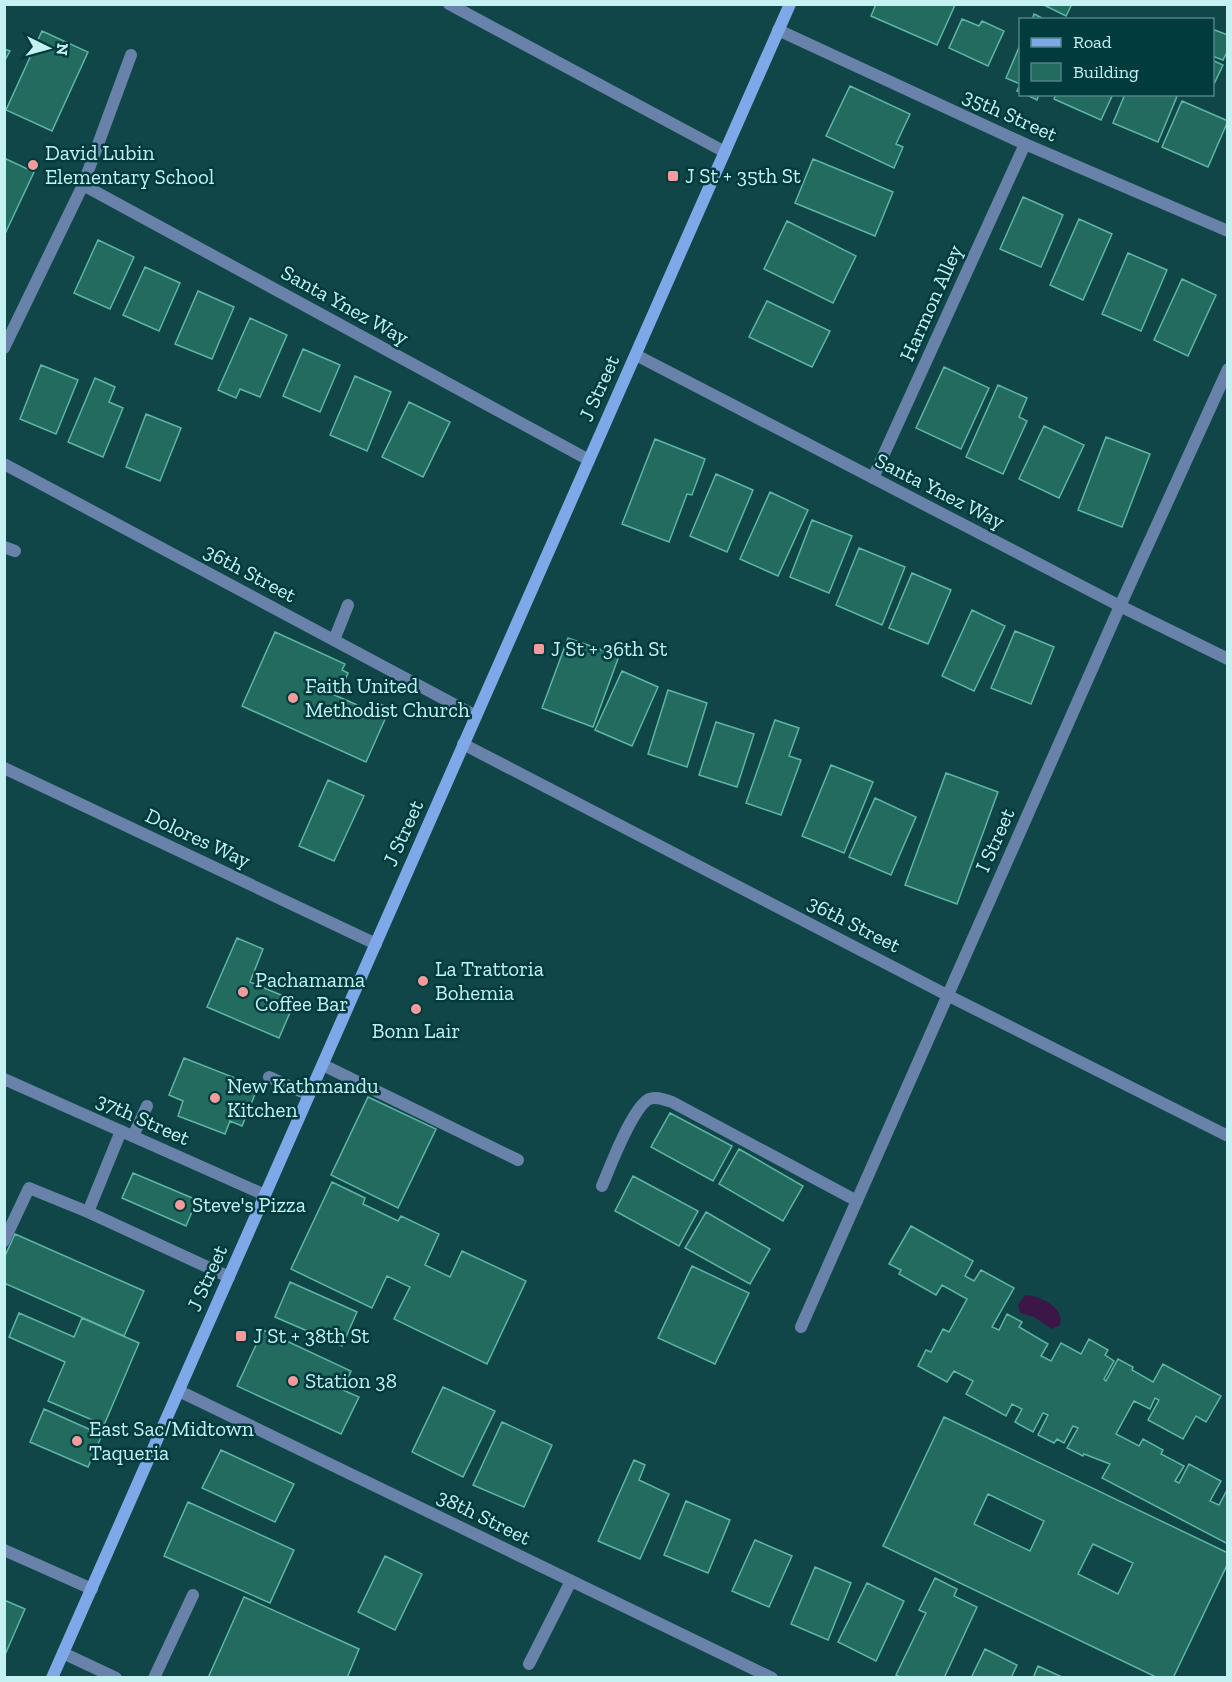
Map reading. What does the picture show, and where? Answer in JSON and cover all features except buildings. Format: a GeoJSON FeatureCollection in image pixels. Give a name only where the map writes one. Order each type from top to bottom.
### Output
{"type":"FeatureCollection","features":[{"type":"Feature","properties":{"kind":"main road","name":"J Street"},"geometry":{"type":"LineString","coordinates":[[52,1677],[790,4]]}},
{"type":"Feature","properties":{"kind":"street"},"geometry":{"type":"LineString","coordinates":[[449,4],[725,153]]}},
{"type":"Feature","properties":{"kind":"street","name":"35th Street"},"geometry":{"type":"LineString","coordinates":[[778,30],[1025,144],[1227,231]]}},
{"type":"Feature","properties":{"kind":"street"},"geometry":{"type":"LineString","coordinates":[[4,348],[83,184],[131,56]]}},
{"type":"Feature","properties":{"kind":"street","name":"Harmon Alley"},"geometry":{"type":"LineString","coordinates":[[873,478],[1025,144]]}},
{"type":"Feature","properties":{"kind":"street","name":"Santa Ynez Way"},"geometry":{"type":"LineString","coordinates":[[83,184],[589,460]]}},
{"type":"Feature","properties":{"kind":"street","name":"Santa Ynez Way"},"geometry":{"type":"LineString","coordinates":[[636,354],[1120,606],[1227,659]]}},
{"type":"Feature","properties":{"kind":"street","name":"I Street"},"geometry":{"type":"LineString","coordinates":[[801,1328],[1227,369]]}},
{"type":"Feature","properties":{"kind":"street","name":"36th Street"},"geometry":{"type":"LineString","coordinates":[[4,464],[476,716]]}},
{"type":"Feature","properties":{"kind":"street"},"geometry":{"type":"LineString","coordinates":[[334,640],[348,605]]}},
{"type":"Feature","properties":{"kind":"street","name":"36th Street"},"geometry":{"type":"LineString","coordinates":[[464,744],[947,995],[1227,1136]]}},
{"type":"Feature","properties":{"kind":"street","name":"Dolores Way"},"geometry":{"type":"LineString","coordinates":[[4,768],[376,944]]}},
{"type":"Feature","properties":{"kind":"street"},"geometry":{"type":"LineString","coordinates":[[323,1065],[518,1160]]}},
{"type":"Feature","properties":{"kind":"street"},"geometry":{"type":"LineString","coordinates":[[269,1077],[309,1095]]}},
{"type":"Feature","properties":{"kind":"street","name":"37th Street"},"geometry":{"type":"LineString","coordinates":[[4,1079],[265,1195]]}},
{"type":"Feature","properties":{"kind":"street"},"geometry":{"type":"LineString","coordinates":[[602,1186],[636,1111],[650,1099],[657,1098],[672,1102],[857,1201]]}},
{"type":"Feature","properties":{"kind":"street"},"geometry":{"type":"LineString","coordinates":[[133,1136],[147,1106]]}},
{"type":"Feature","properties":{"kind":"street"},"geometry":{"type":"LineString","coordinates":[[88,1212],[121,1131]]}},
{"type":"Feature","properties":{"kind":"street"},"geometry":{"type":"LineString","coordinates":[[4,1241],[29,1188],[88,1212],[229,1277]]}},
{"type":"Feature","properties":{"kind":"street","name":"38th Street"},"geometry":{"type":"LineString","coordinates":[[179,1391],[772,1677]]}},
{"type":"Feature","properties":{"kind":"street"},"geometry":{"type":"LineString","coordinates":[[4,1550],[92,1589]]}},
{"type":"Feature","properties":{"kind":"street"},"geometry":{"type":"LineString","coordinates":[[529,1664],[572,1581]]}},
{"type":"Feature","properties":{"kind":"street"},"geometry":{"type":"LineString","coordinates":[[154,1677],[194,1595]]}},
{"type":"Feature","properties":{"kind":"street"},"geometry":{"type":"LineString","coordinates":[[63,1653],[116,1677]]}},
{"type":"Feature","properties":{"kind":"shaded area"},"geometry":{"type":"Polygon","coordinates":[[[1025,1295],[1044,1300],[1055,1308],[1061,1319],[1060,1325],[1052,1329],[1034,1317],[1020,1313],[1018,1305],[1025,1295]]]}},
{"type":"Feature","properties":{"kind":"place","name":"David Lubin Elementary School"},"geometry":{"type":"Point","coordinates":[33,165]}},
{"type":"Feature","properties":{"kind":"place","name":"J St + 35th St"},"geometry":{"type":"Point","coordinates":[673,176]}},
{"type":"Feature","properties":{"kind":"place","name":"J St + 36th St"},"geometry":{"type":"Point","coordinates":[539,649]}},
{"type":"Feature","properties":{"kind":"place","name":"Faith United Methodist Church"},"geometry":{"type":"Point","coordinates":[293,698]}},
{"type":"Feature","properties":{"kind":"place","name":"La Trattoria Bohemia"},"geometry":{"type":"Point","coordinates":[423,981]}},
{"type":"Feature","properties":{"kind":"place","name":"Pachamama Coffee Bar"},"geometry":{"type":"Point","coordinates":[243,992]}},
{"type":"Feature","properties":{"kind":"place","name":"Bonn Lair"},"geometry":{"type":"Point","coordinates":[416,1009]}},
{"type":"Feature","properties":{"kind":"place","name":"New Kathmandu Kitchen"},"geometry":{"type":"Point","coordinates":[215,1098]}},
{"type":"Feature","properties":{"kind":"place","name":"Steve's Pizza"},"geometry":{"type":"Point","coordinates":[180,1205]}},
{"type":"Feature","properties":{"kind":"place","name":"J St + 38th St"},"geometry":{"type":"Point","coordinates":[241,1336]}},
{"type":"Feature","properties":{"kind":"place","name":"Station 38"},"geometry":{"type":"Point","coordinates":[293,1381]}},
{"type":"Feature","properties":{"kind":"place","name":"East Sac/Midtown Taqueria"},"geometry":{"type":"Point","coordinates":[77,1441]}}]}
